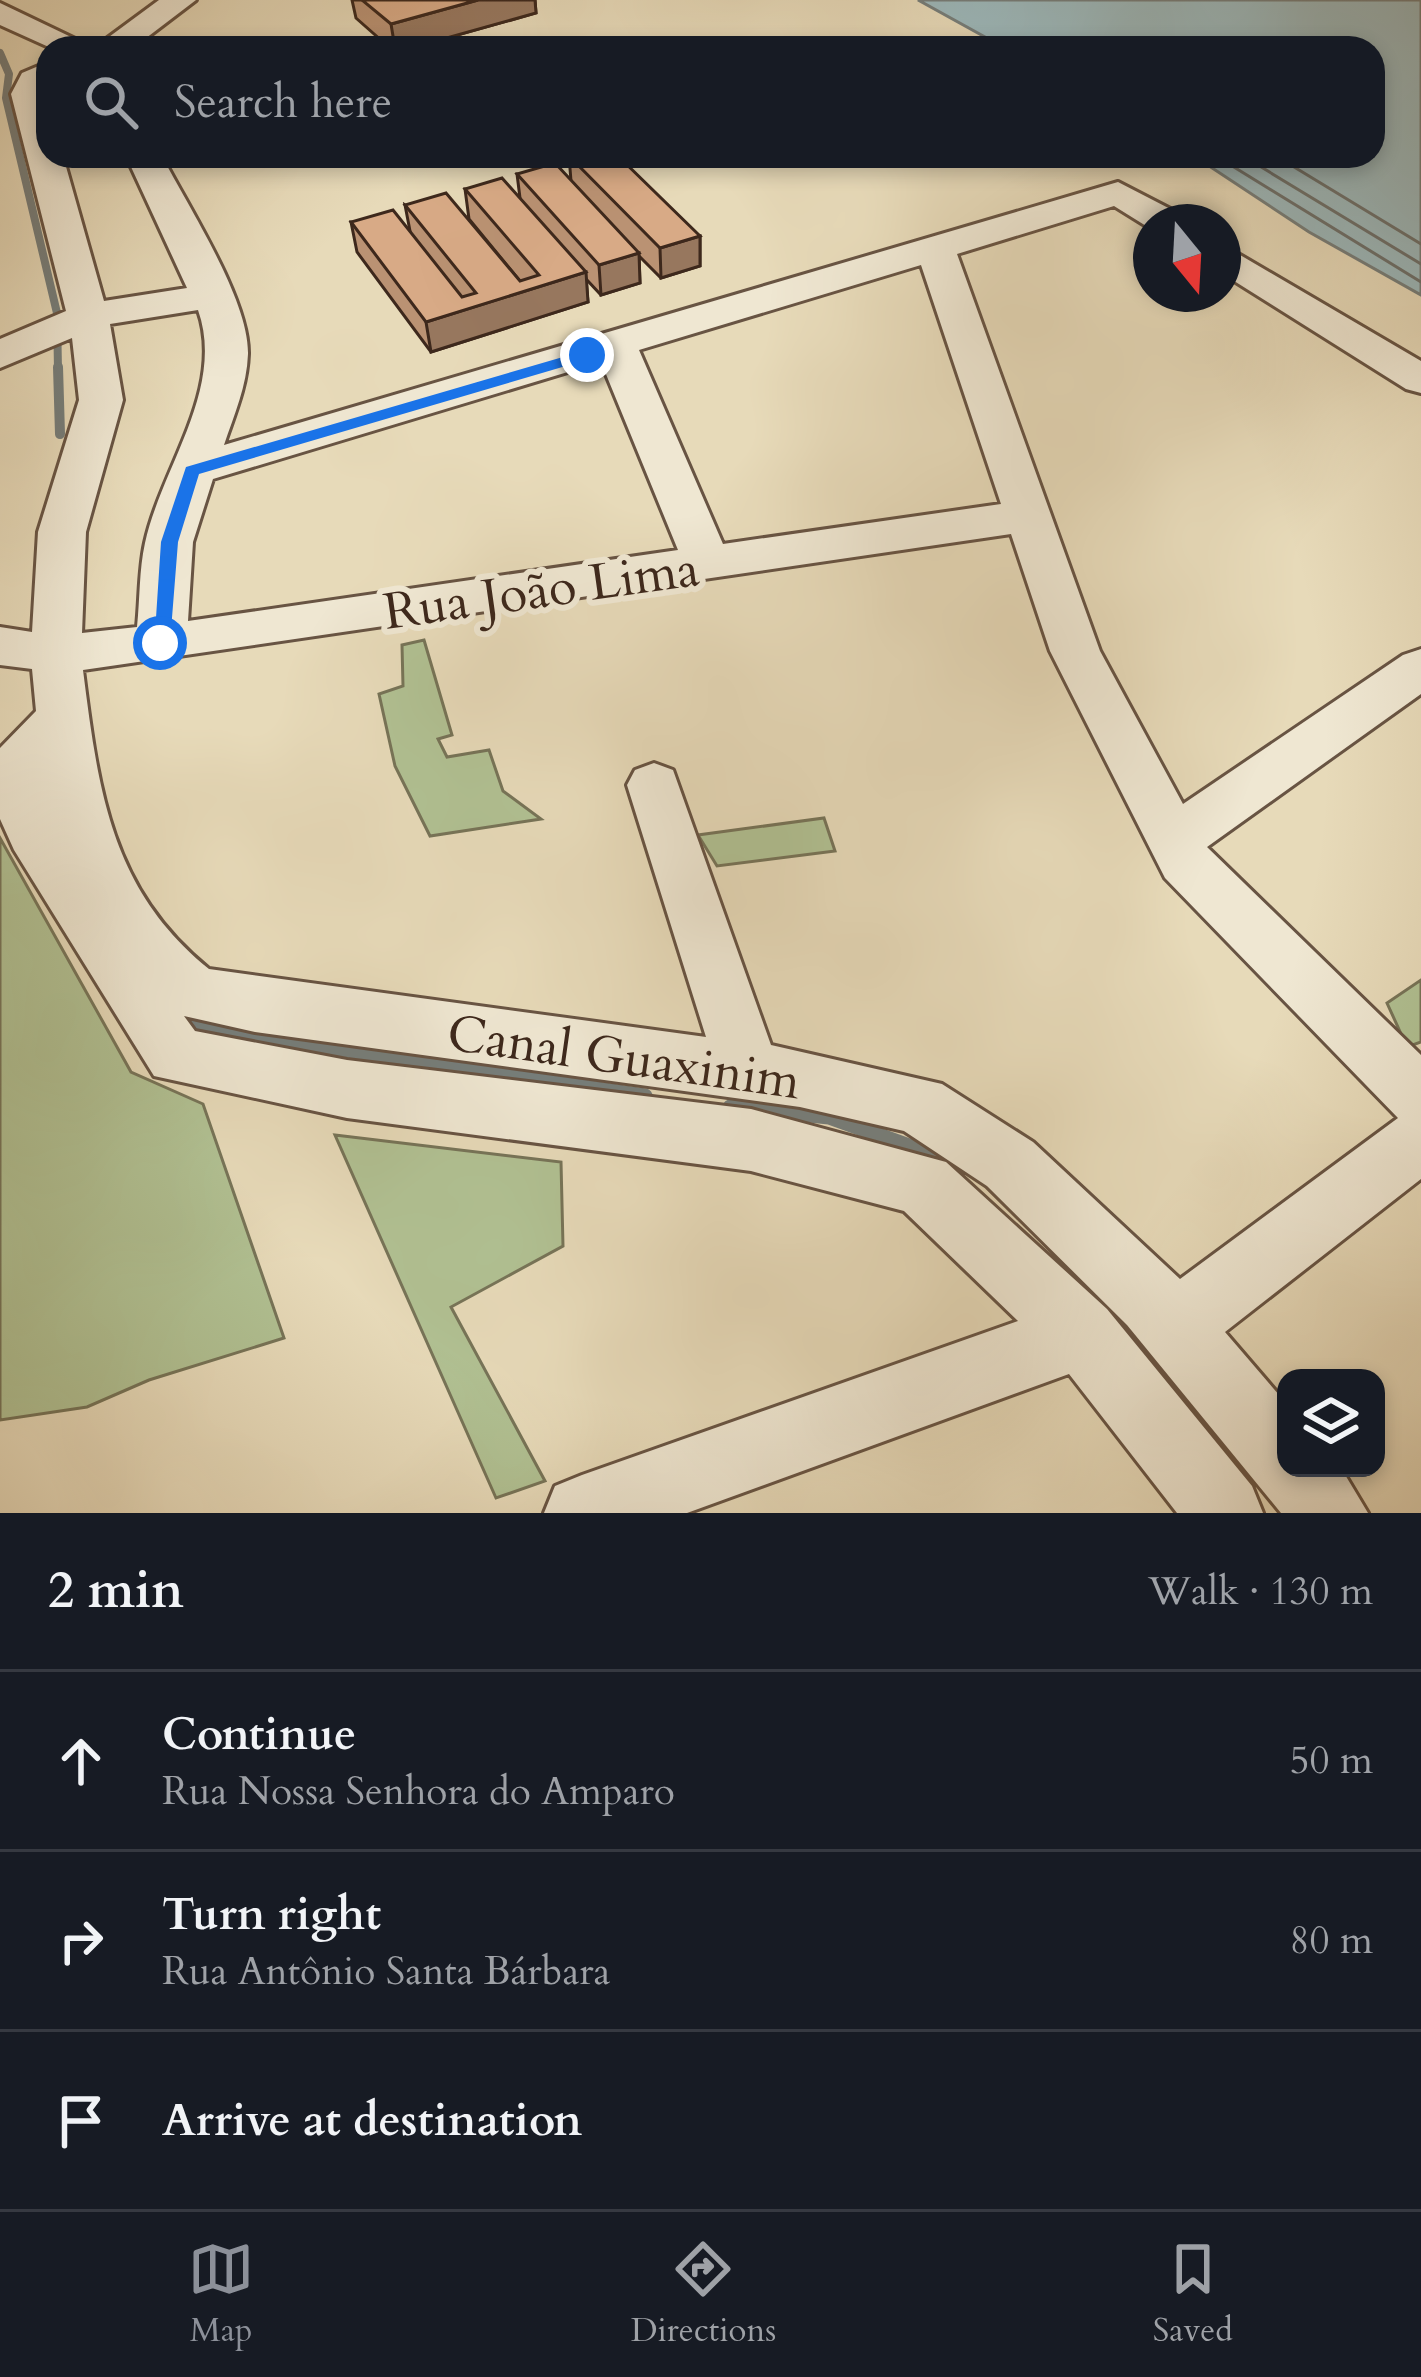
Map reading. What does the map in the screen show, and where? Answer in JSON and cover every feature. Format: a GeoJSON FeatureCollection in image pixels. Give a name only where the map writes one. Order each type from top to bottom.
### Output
{"type":"FeatureCollection","features":[{"type":"Feature","properties":{"kind":"street"},"geometry":{"type":"LineString","coordinates":[[129,36],[180,0]]}},
{"type":"Feature","properties":{"kind":"street"},"geometry":{"type":"LineString","coordinates":[[0,13],[51,36]]}},
{"type":"Feature","properties":{"kind":"street","name":"Canal Guaxinim"},"geometry":{"type":"LineString","coordinates":[[36,79],[28,94],[36,133]]}},
{"type":"Feature","properties":{"kind":"street","name":"Canal Guaxinim"},"geometry":{"type":"LineString","coordinates":[[43,168],[74,321],[101,400],[62,532],[56,654],[71,794],[99,872],[152,958],[193,992],[255,1005],[748,1071],[919,1105],[1010,1163],[1174,1328],[1277,1449]]}},
{"type":"Feature","properties":{"kind":"street"},"geometry":{"type":"LineString","coordinates":[[150,168],[212,296],[227,348],[224,380],[169,542],[160,643]]}},
{"type":"Feature","properties":{"kind":"street"},"geometry":{"type":"LineString","coordinates":[[192,470],[1118,194],[1135,204]]}},
{"type":"Feature","properties":{"kind":"street"},"geometry":{"type":"LineString","coordinates":[[936,251],[1075,651],[1174,840],[1212,892],[1421,1097]]}},
{"type":"Feature","properties":{"kind":"street"},"geometry":{"type":"LineString","coordinates":[[1241,268],[1421,380]]}},
{"type":"Feature","properties":{"kind":"street"},"geometry":{"type":"LineString","coordinates":[[0,355],[74,321],[212,296]]}},
{"type":"Feature","properties":{"kind":"street"},"geometry":{"type":"LineString","coordinates":[[602,351],[692,568]]}},
{"type":"Feature","properties":{"kind":"street","name":"Rua João Lima"},"geometry":{"type":"LineString","coordinates":[[0,646],[56,654],[160,643],[1026,516]]}},
{"type":"Feature","properties":{"kind":"street"},"geometry":{"type":"LineString","coordinates":[[1174,840],[1421,668]]}},
{"type":"Feature","properties":{"kind":"street"},"geometry":{"type":"LineString","coordinates":[[63,716],[8,776],[42,850],[176,1056],[347,1089],[751,1140],[923,1184],[1082,1334],[1225,1513]]}},
{"type":"Feature","properties":{"kind":"street"},"geometry":{"type":"LineString","coordinates":[[654,785],[748,1071]]}},
{"type":"Feature","properties":{"kind":"street"},"geometry":{"type":"LineString","coordinates":[[1174,1328],[1421,1140]]}},
{"type":"Feature","properties":{"kind":"street"},"geometry":{"type":"LineString","coordinates":[[582,1513],[1082,1334]]}},
{"type":"Feature","properties":{"kind":"street"},"geometry":{"type":"LineString","coordinates":[[1300,1477],[1330,1513]]}},
{"type":"Feature","properties":{"kind":"green space"},"geometry":{"type":"Polygon","coordinates":[[[424,640],[452,735],[438,739],[447,757],[489,750],[503,791],[541,819],[430,836],[395,766],[379,694],[403,686],[402,645],[424,640]]]}},
{"type":"Feature","properties":{"kind":"green space"},"geometry":{"type":"Polygon","coordinates":[[[824,818],[835,851],[717,866],[698,835],[824,818]]]}},
{"type":"Feature","properties":{"kind":"green space"},"geometry":{"type":"Polygon","coordinates":[[[0,838],[131,1072],[203,1104],[284,1338],[149,1380],[87,1407],[0,1420],[0,838]]]}},
{"type":"Feature","properties":{"kind":"green space"},"geometry":{"type":"Polygon","coordinates":[[[1421,980],[1421,1042],[1407,1047],[1387,1003],[1421,980]]]}},
{"type":"Feature","properties":{"kind":"green space"},"geometry":{"type":"Polygon","coordinates":[[[335,1135],[561,1162],[563,1246],[451,1307],[545,1481],[496,1498],[335,1135]]]}},
{"type":"Feature","properties":{"kind":"water"},"geometry":{"type":"Polygon","coordinates":[[[918,0],[1421,0],[1421,295],[1309,232],[1212,168],[1385,168],[1385,36],[983,36],[918,0]]]}},
{"type":"Feature","properties":{"kind":"building"},"geometry":{"type":"Polygon","coordinates":[[[362,0],[478,0],[391,24],[362,0]]]}},
{"type":"Feature","properties":{"kind":"building"},"geometry":{"type":"Polygon","coordinates":[[[560,168],[639,253],[599,265],[517,174],[560,168]]]}},
{"type":"Feature","properties":{"kind":"building"},"geometry":{"type":"Polygon","coordinates":[[[581,168],[630,168],[700,236],[660,248],[581,168]]]}},
{"type":"Feature","properties":{"kind":"building"},"geometry":{"type":"Polygon","coordinates":[[[502,178],[586,272],[426,322],[351,222],[393,210],[462,297],[476,293],[405,205],[446,193],[520,281],[539,275],[465,189],[502,178]]]}},
{"type":"Feature","properties":{"kind":"waterway"},"geometry":{"type":"LineString","coordinates":[[0,53],[9,74],[6,98],[57,313],[58,370]]}},
{"type":"Feature","properties":{"kind":"waterway"},"geometry":{"type":"LineString","coordinates":[[58,367],[60,434]]}},
{"type":"Feature","properties":{"kind":"waterway"},"geometry":{"type":"LineString","coordinates":[[174,1006],[206,1031],[645,1096]]}},
{"type":"Feature","properties":{"kind":"waterway"},"geometry":{"type":"LineString","coordinates":[[730,1107],[829,1117],[959,1164]]}},
{"type":"Feature","properties":{"kind":"route"},"geometry":{"type":"LineString","coordinates":[[160,643],[169,542],[192,470],[587,355]]}}]}
